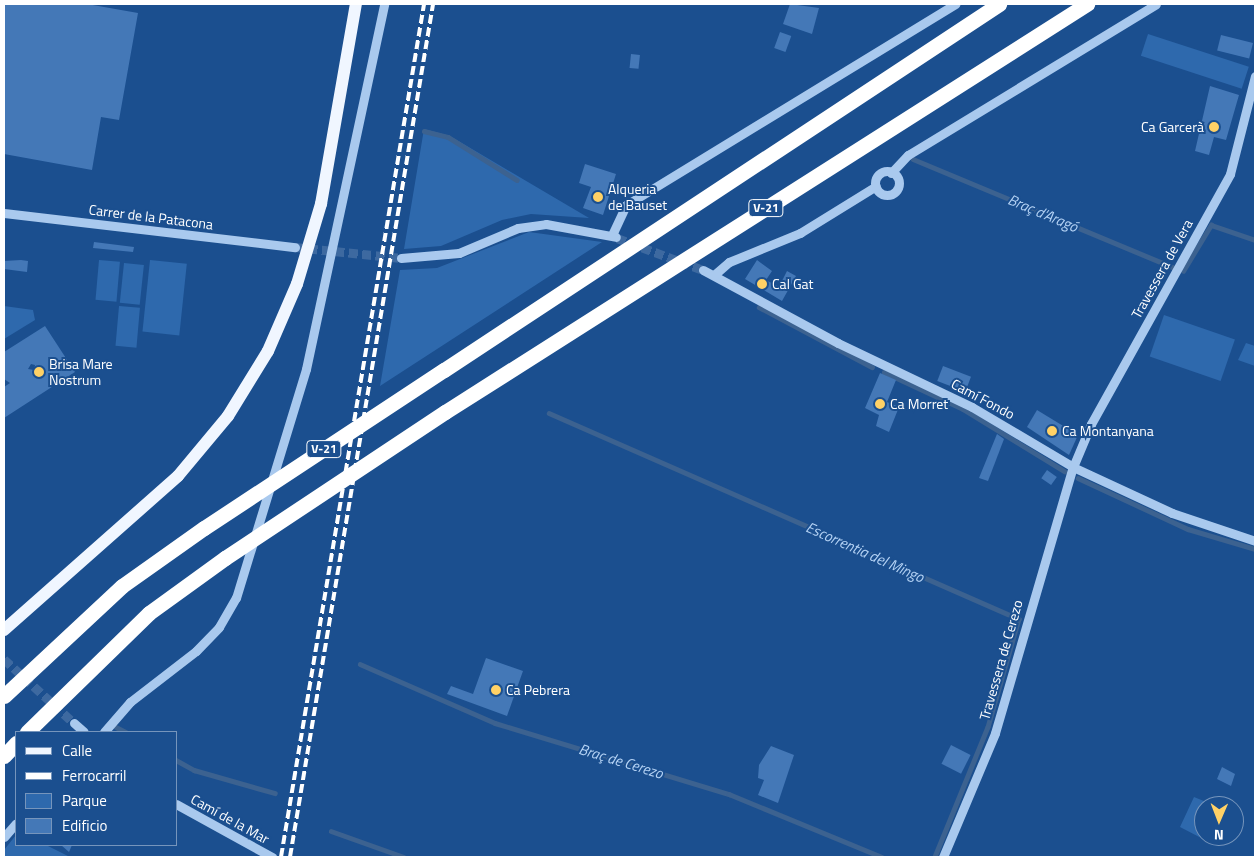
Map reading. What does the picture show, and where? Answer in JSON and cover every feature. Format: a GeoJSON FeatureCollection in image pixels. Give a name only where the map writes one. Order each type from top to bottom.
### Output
{"type":"FeatureCollection","features":[{"type":"Feature","properties":{"kind":"highway","name":"V-21"},"geometry":{"type":"LineString","coordinates":[[4,696],[122,586],[204,528],[999,4]]}},
{"type":"Feature","properties":{"kind":"highway","name":"V-21"},"geometry":{"type":"LineString","coordinates":[[28,731],[149,613],[225,558],[445,412],[1087,4]]}},
{"type":"Feature","properties":{"kind":"highway"},"geometry":{"type":"LineString","coordinates":[[4,756],[15,744]]}},
{"type":"Feature","properties":{"kind":"main road"},"geometry":{"type":"LineString","coordinates":[[4,630],[178,476],[228,416],[268,351],[297,284],[321,204],[356,4]]}},
{"type":"Feature","properties":{"kind":"street"},"geometry":{"type":"LineString","coordinates":[[105,731],[130,702],[196,650],[219,627],[236,598],[310,350],[384,4]]}},
{"type":"Feature","properties":{"kind":"street"},"geometry":{"type":"LineString","coordinates":[[401,258],[459,253],[518,228],[546,224],[615,236],[626,206],[955,4]]}},
{"type":"Feature","properties":{"kind":"street"},"geometry":{"type":"LineString","coordinates":[[714,275],[729,262],[800,233],[876,186],[879,175],[891,173],[908,155],[1156,4]]}},
{"type":"Feature","properties":{"kind":"street","name":"Travessera de Vera"},"geometry":{"type":"LineString","coordinates":[[1073,467],[1091,424],[1230,174],[1255,76]]}},
{"type":"Feature","properties":{"kind":"street"},"geometry":{"type":"LineString","coordinates":[[876,186],[884,194],[895,192],[899,182],[891,173]]}},
{"type":"Feature","properties":{"kind":"street","name":"Carrer de la Patacona"},"geometry":{"type":"LineString","coordinates":[[4,213],[295,247]]}},
{"type":"Feature","properties":{"kind":"street","name":"Camí Fondo"},"geometry":{"type":"LineString","coordinates":[[703,270],[838,343],[972,407],[1073,467],[1172,513],[1255,541]]}},
{"type":"Feature","properties":{"kind":"street","name":"Travessera de Cerezo"},"geometry":{"type":"LineString","coordinates":[[943,857],[995,732],[1073,467]]}},
{"type":"Feature","properties":{"kind":"street"},"geometry":{"type":"LineString","coordinates":[[74,723],[83,731]]}},
{"type":"Feature","properties":{"kind":"street","name":"Camí de la Mar"},"geometry":{"type":"LineString","coordinates":[[178,805],[253,849],[272,857]]}},
{"type":"Feature","properties":{"kind":"street"},"geometry":{"type":"LineString","coordinates":[[4,837],[15,824]]}},
{"type":"Feature","properties":{"kind":"green space"},"geometry":{"type":"Polygon","coordinates":[[[1148,34],[1249,67],[1242,89],[1141,56],[1148,34]]]}},
{"type":"Feature","properties":{"kind":"green space"},"geometry":{"type":"Polygon","coordinates":[[[424,129],[450,136],[589,218],[531,214],[502,220],[441,246],[404,249],[424,129]]]}},
{"type":"Feature","properties":{"kind":"green space"},"geometry":{"type":"Polygon","coordinates":[[[529,232],[602,242],[380,386],[400,270],[437,268],[529,232]]]}},
{"type":"Feature","properties":{"kind":"green space"},"geometry":{"type":"Polygon","coordinates":[[[99,260],[120,262],[116,302],[96,300],[99,260]]]}},
{"type":"Feature","properties":{"kind":"green space"},"geometry":{"type":"Polygon","coordinates":[[[150,260],[187,264],[179,335],[142,332],[150,260]]]}},
{"type":"Feature","properties":{"kind":"green space"},"geometry":{"type":"Polygon","coordinates":[[[124,263],[144,265],[140,305],[120,303],[124,263]]]}},
{"type":"Feature","properties":{"kind":"green space"},"geometry":{"type":"Polygon","coordinates":[[[4,306],[33,310],[35,320],[4,339],[4,306]]]}},
{"type":"Feature","properties":{"kind":"green space"},"geometry":{"type":"Polygon","coordinates":[[[119,306],[140,308],[136,348],[116,346],[119,306]]]}},
{"type":"Feature","properties":{"kind":"green space"},"geometry":{"type":"Polygon","coordinates":[[[1164,315],[1235,339],[1221,381],[1150,357],[1164,315]]]}},
{"type":"Feature","properties":{"kind":"green space"},"geometry":{"type":"Polygon","coordinates":[[[1246,343],[1255,346],[1255,366],[1238,360],[1246,343]]]}},
{"type":"Feature","properties":{"kind":"green space"},"geometry":{"type":"Polygon","coordinates":[[[1194,797],[1194,834],[1180,827],[1194,797]]]}},
{"type":"Feature","properties":{"kind":"green space"},"geometry":{"type":"Polygon","coordinates":[[[15,836],[15,846],[48,846],[68,856],[4,857],[4,850],[15,836]]]}},
{"type":"Feature","properties":{"kind":"building"},"geometry":{"type":"Polygon","coordinates":[[[4,4],[87,4],[138,13],[119,120],[101,117],[92,170],[4,154],[4,4]]]}},
{"type":"Feature","properties":{"kind":"building"},"geometry":{"type":"Polygon","coordinates":[[[790,4],[819,8],[812,34],[783,24],[790,4]]]}},
{"type":"Feature","properties":{"kind":"building"},"geometry":{"type":"Polygon","coordinates":[[[780,32],[791,36],[785,52],[774,48],[780,32]]]}},
{"type":"Feature","properties":{"kind":"building"},"geometry":{"type":"Polygon","coordinates":[[[1221,35],[1253,43],[1249,59],[1217,51],[1221,35]]]}},
{"type":"Feature","properties":{"kind":"building"},"geometry":{"type":"Polygon","coordinates":[[[631,54],[640,55],[638,69],[630,68],[631,54]]]}},
{"type":"Feature","properties":{"kind":"building","name":"Ca Garcerà"},"geometry":{"type":"Polygon","coordinates":[[[1210,86],[1239,95],[1226,140],[1214,137],[1209,155],[1195,151],[1210,86]]]}},
{"type":"Feature","properties":{"kind":"building","name":"Alqueria de Bauset"},"geometry":{"type":"Polygon","coordinates":[[[585,164],[616,174],[603,215],[583,208],[591,187],[579,183],[585,164]]]}},
{"type":"Feature","properties":{"kind":"building"},"geometry":{"type":"Polygon","coordinates":[[[94,242],[134,247],[133,252],[93,248],[94,242]]]}},
{"type":"Feature","properties":{"kind":"building","name":"Cal Gat"},"geometry":{"type":"Polygon","coordinates":[[[757,260],[772,271],[766,280],[779,287],[787,271],[796,276],[782,301],[745,279],[757,260]]]}},
{"type":"Feature","properties":{"kind":"building"},"geometry":{"type":"Polygon","coordinates":[[[4,261],[28,261],[27,272],[4,269],[4,261]]]}},
{"type":"Feature","properties":{"kind":"building","name":"Brisa Mare Nostrum"},"geometry":{"type":"Polygon","coordinates":[[[45,326],[75,372],[4,418],[4,387],[10,383],[4,379],[4,352],[45,326]],[[31,364],[28,369],[34,370],[35,365],[31,364]]]}},
{"type":"Feature","properties":{"kind":"building"},"geometry":{"type":"Polygon","coordinates":[[[943,366],[971,377],[965,392],[937,381],[943,366]]]}},
{"type":"Feature","properties":{"kind":"building","name":"Ca Morret"},"geometry":{"type":"Polygon","coordinates":[[[880,373],[896,380],[887,402],[899,407],[889,432],[876,426],[879,415],[865,408],[880,373]]]}},
{"type":"Feature","properties":{"kind":"building","name":"Ca Montanyana"},"geometry":{"type":"Polygon","coordinates":[[[1037,410],[1078,435],[1069,455],[1027,427],[1037,410]]]}},
{"type":"Feature","properties":{"kind":"building"},"geometry":{"type":"Polygon","coordinates":[[[997,434],[1004,439],[988,481],[979,478],[997,434]]]}},
{"type":"Feature","properties":{"kind":"building"},"geometry":{"type":"Polygon","coordinates":[[[1047,470],[1057,477],[1051,485],[1041,478],[1047,470]]]}},
{"type":"Feature","properties":{"kind":"building","name":"Ca Pebrera"},"geometry":{"type":"Polygon","coordinates":[[[486,658],[523,671],[507,716],[447,694],[451,686],[473,694],[486,658]]]}},
{"type":"Feature","properties":{"kind":"building"},"geometry":{"type":"Polygon","coordinates":[[[951,745],[971,755],[961,774],[941,764],[951,745]]]}},
{"type":"Feature","properties":{"kind":"building"},"geometry":{"type":"Polygon","coordinates":[[[771,746],[794,755],[778,803],[758,795],[764,780],[758,778],[759,765],[771,746]]]}},
{"type":"Feature","properties":{"kind":"building"},"geometry":{"type":"Polygon","coordinates":[[[1222,767],[1235,774],[1231,786],[1217,779],[1222,767]]]}},
{"type":"Feature","properties":{"kind":"building"},"geometry":{"type":"Polygon","coordinates":[[[62,846],[72,846],[69,852],[62,846]]]}},
{"type":"Feature","properties":{"kind":"waterway"},"geometry":{"type":"LineString","coordinates":[[424,131],[448,137],[517,180]]}},
{"type":"Feature","properties":{"kind":"waterway","name":"Braç d'Aragó"},"geometry":{"type":"LineString","coordinates":[[913,159],[1172,267]]}},
{"type":"Feature","properties":{"kind":"waterway","name":"Braç d'Aragó"},"geometry":{"type":"LineString","coordinates":[[1183,271],[1211,225],[1255,240]]}},
{"type":"Feature","properties":{"kind":"waterway"},"geometry":{"type":"LineString","coordinates":[[759,307],[872,367]]}},
{"type":"Feature","properties":{"kind":"waterway"},"geometry":{"type":"LineString","coordinates":[[884,372],[963,409],[1064,471]]}},
{"type":"Feature","properties":{"kind":"waterway","name":"Escorrentia del Mingo"},"geometry":{"type":"LineString","coordinates":[[549,413],[1019,619],[988,727],[935,857]]}},
{"type":"Feature","properties":{"kind":"waterway"},"geometry":{"type":"LineString","coordinates":[[1078,478],[1188,529],[1255,549]]}},
{"type":"Feature","properties":{"kind":"waterway","name":"Braç de Cerezo"},"geometry":{"type":"LineString","coordinates":[[360,664],[495,723],[729,794],[882,857]]}},
{"type":"Feature","properties":{"kind":"waterway"},"geometry":{"type":"LineString","coordinates":[[116,727],[124,731]]}},
{"type":"Feature","properties":{"kind":"waterway"},"geometry":{"type":"LineString","coordinates":[[178,761],[194,770],[275,793]]}},
{"type":"Feature","properties":{"kind":"waterway"},"geometry":{"type":"LineString","coordinates":[[331,831],[404,857]]}},
{"type":"Feature","properties":{"kind":"tunnel"},"geometry":{"type":"LineString","coordinates":[[617,238],[703,270]]}},
{"type":"Feature","properties":{"kind":"tunnel"},"geometry":{"type":"LineString","coordinates":[[295,247],[401,258]]}},
{"type":"Feature","properties":{"kind":"tunnel"},"geometry":{"type":"LineString","coordinates":[[4,659],[74,723]]}},
{"type":"Feature","properties":{"kind":"railway"},"geometry":{"type":"LineString","coordinates":[[281,857],[424,4]]}},
{"type":"Feature","properties":{"kind":"railway"},"geometry":{"type":"LineString","coordinates":[[290,857],[433,4]]}},
{"type":"Feature","properties":{"kind":"place","name":"Ca Garcerà"},"geometry":{"type":"Point","coordinates":[1214,127]}},
{"type":"Feature","properties":{"kind":"place","name":"Alqueria de Bauset"},"geometry":{"type":"Point","coordinates":[598,197]}},
{"type":"Feature","properties":{"kind":"place","name":"Cal Gat"},"geometry":{"type":"Point","coordinates":[762,284]}},
{"type":"Feature","properties":{"kind":"place","name":"Brisa Mare Nostrum"},"geometry":{"type":"Point","coordinates":[39,372]}},
{"type":"Feature","properties":{"kind":"place","name":"Ca Morret"},"geometry":{"type":"Point","coordinates":[880,404]}},
{"type":"Feature","properties":{"kind":"place","name":"Ca Montanyana"},"geometry":{"type":"Point","coordinates":[1052,431]}},
{"type":"Feature","properties":{"kind":"place","name":"Ca Pebrera"},"geometry":{"type":"Point","coordinates":[496,690]}}]}
